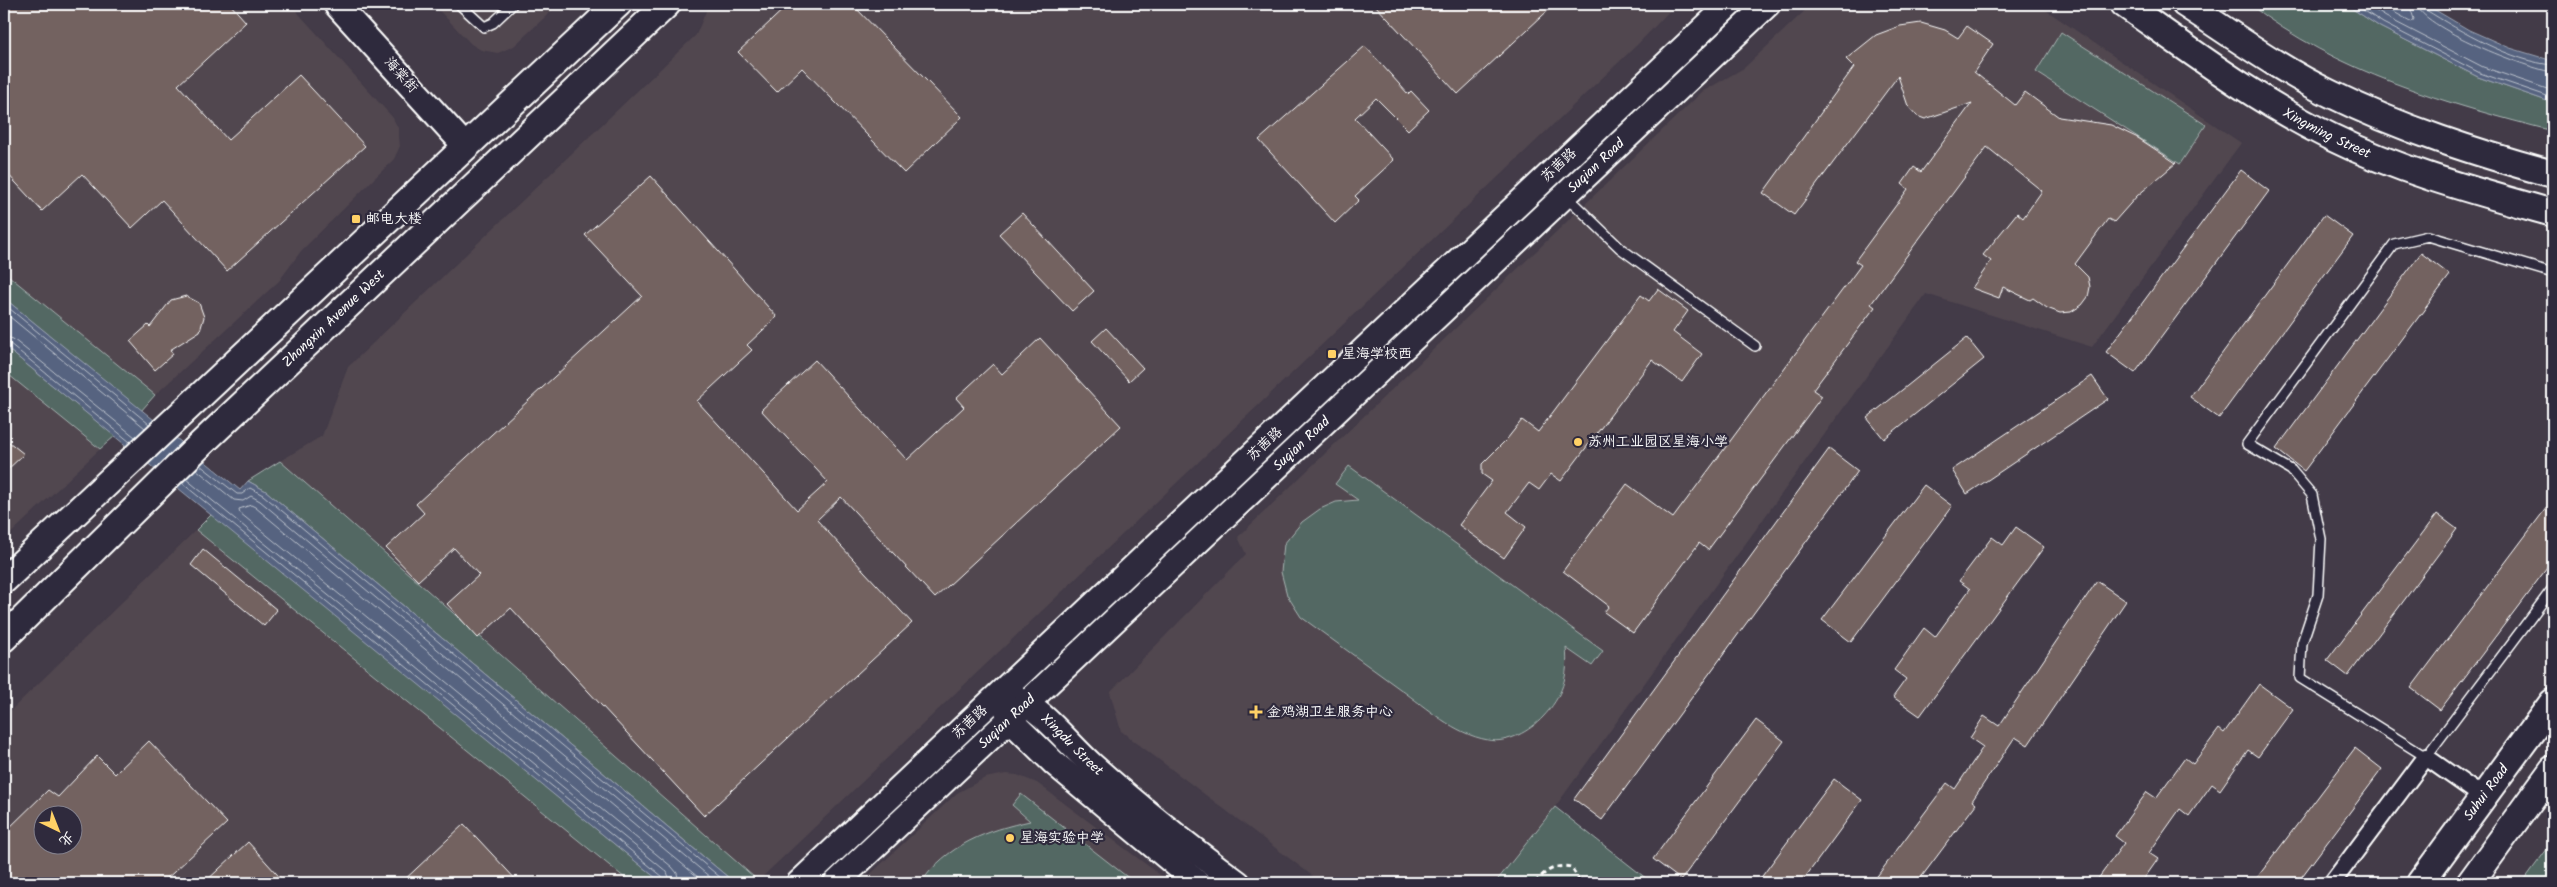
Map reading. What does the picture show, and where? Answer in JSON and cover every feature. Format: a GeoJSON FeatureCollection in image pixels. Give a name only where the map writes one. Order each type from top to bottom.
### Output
{"type":"FeatureCollection","features":[{"type":"Feature","properties":{"kind":"main road","name":"海棠街"},"geometry":{"type":"LineString","coordinates":[[336,4],[466,147]]}},
{"type":"Feature","properties":{"kind":"main road"},"geometry":{"type":"LineString","coordinates":[[4,580],[618,4]]}},
{"type":"Feature","properties":{"kind":"main road","name":"Zhongxin Avenue West"},"geometry":{"type":"LineString","coordinates":[[4,638],[202,443],[667,4]]}},
{"type":"Feature","properties":{"kind":"main road","name":"苏茜路"},"geometry":{"type":"LineString","coordinates":[[799,883],[1730,4]]}},
{"type":"Feature","properties":{"kind":"main road","name":"Suqian Road"},"geometry":{"type":"LineString","coordinates":[[836,883],[1564,194],[1768,4]]}},
{"type":"Feature","properties":{"kind":"main road","name":"Xingming Street"},"geometry":{"type":"LineString","coordinates":[[2124,4],[2255,96],[2331,137],[2414,172],[2553,213]]}},
{"type":"Feature","properties":{"kind":"main road"},"geometry":{"type":"LineString","coordinates":[[2185,4],[2278,66],[2353,105],[2430,136],[2553,174]]}},
{"type":"Feature","properties":{"kind":"main road","name":"Xingdu Street"},"geometry":{"type":"LineString","coordinates":[[1001,693],[1028,703],[1072,748],[1127,796],[1238,883]]}},
{"type":"Feature","properties":{"kind":"main road","name":"Xingdu Street"},"geometry":{"type":"LineString","coordinates":[[1001,693],[1010,720],[1054,763],[1198,883]]}},
{"type":"Feature","properties":{"kind":"main road","name":"Suhui Road"},"geometry":{"type":"LineString","coordinates":[[2420,883],[2553,702]]}},
{"type":"Feature","properties":{"kind":"main road"},"geometry":{"type":"LineString","coordinates":[[2470,883],[2545,798],[2553,769]]}},
{"type":"Feature","properties":{"kind":"street"},"geometry":{"type":"LineString","coordinates":[[2332,883],[2426,757],[2483,797]]}},
{"type":"Feature","properties":{"kind":"lane"},"geometry":{"type":"LineString","coordinates":[[459,4],[484,27],[492,23],[513,4]]}},
{"type":"Feature","properties":{"kind":"lane"},"geometry":{"type":"LineString","coordinates":[[1564,194],[1620,248],[1756,346]]}},
{"type":"Feature","properties":{"kind":"lane"},"geometry":{"type":"LineString","coordinates":[[2553,273],[2428,236],[2394,244],[2247,444],[2291,470],[2312,495],[2321,539],[2318,594],[2302,643],[2300,678],[2426,757],[2553,588]]}},
{"type":"Feature","properties":{"kind":"path"},"geometry":{"type":"LineString","coordinates":[[1536,883],[1551,868],[1563,866],[1571,867],[1581,883]]}},
{"type":"Feature","properties":{"kind":"shaded area"},"geometry":{"type":"Polygon","coordinates":[[[4,4],[290,4],[393,118],[398,128],[400,146],[394,159],[301,251],[279,281],[155,395],[4,272],[4,4]]]}},
{"type":"Feature","properties":{"kind":"shaded area"},"geometry":{"type":"Polygon","coordinates":[[[433,4],[559,4],[514,46],[498,53],[481,50],[471,44],[433,4]]]}},
{"type":"Feature","properties":{"kind":"shaded area"},"geometry":{"type":"Polygon","coordinates":[[[709,4],[1676,4],[1639,43],[758,881],[280,461],[322,436],[348,367],[696,35],[709,4]]]}},
{"type":"Feature","properties":{"kind":"shaded area","name":"苏州工业园区星海小学"},"geometry":{"type":"Polygon","coordinates":[[[1812,4],[2037,4],[2241,143],[2092,347],[1926,294],[1555,807],[1495,883],[1322,883],[1121,731],[1110,692],[1246,554],[1238,537],[1702,92],[1744,68],[1812,4]]]}},
{"type":"Feature","properties":{"kind":"shaded area"},"geometry":{"type":"Polygon","coordinates":[[[4,371],[100,449],[4,540],[4,371]]]}},
{"type":"Feature","properties":{"kind":"shaded area"},"geometry":{"type":"Polygon","coordinates":[[[196,530],[631,883],[4,883],[4,717],[196,530]]]}},
{"type":"Feature","properties":{"kind":"shaded area","name":"星海实验中学"},"geometry":{"type":"Polygon","coordinates":[[[1006,774],[1017,775],[1037,783],[1171,883],[861,883],[957,793],[985,778],[1006,774]]]}},
{"type":"Feature","properties":{"kind":"green space"},"geometry":{"type":"Polygon","coordinates":[[[2249,4],[2345,4],[2380,27],[2478,77],[2553,103],[2553,131],[2433,97],[2355,67],[2318,49],[2283,28],[2249,4]]]}},
{"type":"Feature","properties":{"kind":"green space"},"geometry":{"type":"Polygon","coordinates":[[[2061,32],[2206,125],[2180,164],[2036,72],[2061,32]]]}},
{"type":"Feature","properties":{"kind":"green space"},"geometry":{"type":"Polygon","coordinates":[[[4,272],[155,395],[141,411],[4,298],[4,272]]]}},
{"type":"Feature","properties":{"kind":"green space"},"geometry":{"type":"Polygon","coordinates":[[[4,346],[115,436],[100,449],[4,371],[4,346]]]}},
{"type":"Feature","properties":{"kind":"green space"},"geometry":{"type":"Polygon","coordinates":[[[280,461],[755,878],[750,883],[735,883],[266,491],[248,481],[280,461]]]}},
{"type":"Feature","properties":{"kind":"green space"},"geometry":{"type":"Polygon","coordinates":[[[1349,466],[1603,651],[1592,666],[1566,648],[1567,658],[1563,686],[1550,709],[1532,727],[1518,735],[1495,741],[1464,732],[1431,712],[1301,617],[1287,595],[1281,572],[1284,544],[1302,522],[1320,509],[1336,502],[1358,500],[1335,484],[1349,466]]]}},
{"type":"Feature","properties":{"kind":"green space"},"geometry":{"type":"Polygon","coordinates":[[[212,514],[662,883],[631,883],[196,530],[212,514]]]}},
{"type":"Feature","properties":{"kind":"green space"},"geometry":{"type":"Polygon","coordinates":[[[1021,794],[1135,883],[921,883],[943,859],[969,841],[999,829],[1030,821],[1012,805],[1021,794]]]}},
{"type":"Feature","properties":{"kind":"green space"},"geometry":{"type":"Polygon","coordinates":[[[1555,807],[1652,883],[1495,883],[1555,807]]]}},
{"type":"Feature","properties":{"kind":"green space"},"geometry":{"type":"Polygon","coordinates":[[[2553,841],[2553,883],[2522,883],[2553,841]]]}},
{"type":"Feature","properties":{"kind":"water"},"geometry":{"type":"Polygon","coordinates":[[[2345,4],[2425,4],[2469,30],[2510,48],[2553,61],[2553,103],[2478,77],[2380,27],[2345,4]]]}},
{"type":"Feature","properties":{"kind":"water"},"geometry":{"type":"Polygon","coordinates":[[[4,298],[240,490],[248,481],[266,491],[735,883],[662,883],[4,346],[4,298]]]}},
{"type":"Feature","properties":{"kind":"building"},"geometry":{"type":"Polygon","coordinates":[[[4,4],[230,4],[246,22],[178,85],[228,140],[299,75],[365,146],[227,271],[162,200],[132,228],[82,174],[42,211],[4,170],[4,4]]]}},
{"type":"Feature","properties":{"kind":"building"},"geometry":{"type":"Polygon","coordinates":[[[789,4],[852,4],[962,117],[904,173],[802,68],[777,92],[738,52],[789,4]]]}},
{"type":"Feature","properties":{"kind":"building"},"geometry":{"type":"Polygon","coordinates":[[[1374,4],[1555,4],[1458,94],[1374,4]]]}},
{"type":"Feature","properties":{"kind":"building"},"geometry":{"type":"Polygon","coordinates":[[[1921,23],[1945,30],[1958,38],[1967,26],[1993,44],[1974,72],[2015,105],[2025,92],[2059,117],[2111,125],[2138,138],[2176,163],[2137,196],[2114,222],[2108,219],[2075,264],[2088,277],[2090,287],[2088,297],[2082,305],[2071,312],[2060,313],[2047,308],[2033,298],[2030,300],[2003,287],[1999,298],[1972,288],[1991,261],[1983,255],[2017,213],[2023,218],[2042,191],[1987,147],[1871,304],[1875,307],[1813,390],[1822,396],[1708,550],[1699,543],[1633,633],[1604,612],[1609,606],[1563,571],[1627,484],[1673,518],[1861,265],[1855,261],[1908,189],[1902,184],[1914,167],[1921,172],[1972,103],[1925,119],[1917,116],[1908,106],[1898,76],[1794,215],[1763,193],[1854,67],[1846,59],[1876,35],[1900,26],[1921,23]]]}},
{"type":"Feature","properties":{"kind":"building"},"geometry":{"type":"Polygon","coordinates":[[[1365,46],[1408,94],[1411,91],[1429,110],[1408,130],[1376,98],[1355,118],[1394,160],[1355,196],[1359,200],[1335,223],[1259,140],[1365,46]]]}},
{"type":"Feature","properties":{"kind":"building"},"geometry":{"type":"Polygon","coordinates":[[[2241,170],[2269,191],[2135,373],[2106,352],[2241,170]]]}},
{"type":"Feature","properties":{"kind":"building"},"geometry":{"type":"Polygon","coordinates":[[[651,176],[777,317],[747,345],[752,350],[697,401],[797,510],[828,482],[761,410],[815,360],[907,460],[964,407],[956,398],[993,364],[1002,374],[1040,338],[1121,426],[935,598],[841,497],[817,520],[912,623],[704,816],[511,608],[478,638],[447,604],[479,575],[454,548],[418,581],[386,548],[424,513],[416,504],[642,296],[585,235],[651,176]]]}},
{"type":"Feature","properties":{"kind":"building"},"geometry":{"type":"Polygon","coordinates":[[[1022,213],[1094,291],[1072,311],[999,234],[1022,213]]]}},
{"type":"Feature","properties":{"kind":"building"},"geometry":{"type":"Polygon","coordinates":[[[2324,215],[2353,236],[2219,418],[2190,397],[2324,215]]]}},
{"type":"Feature","properties":{"kind":"building"},"geometry":{"type":"Polygon","coordinates":[[[2421,253],[2450,275],[2304,471],[2276,449],[2421,253]]]}},
{"type":"Feature","properties":{"kind":"building"},"geometry":{"type":"Polygon","coordinates":[[[1658,289],[1688,311],[1673,332],[1702,354],[1682,382],[1652,360],[1561,481],[1551,474],[1539,490],[1529,483],[1507,512],[1526,527],[1504,558],[1459,525],[1492,481],[1482,474],[1482,464],[1507,439],[1522,420],[1538,432],[1641,295],[1649,301],[1658,289]]]}},
{"type":"Feature","properties":{"kind":"building"},"geometry":{"type":"Polygon","coordinates":[[[186,296],[199,303],[204,317],[200,331],[170,350],[173,354],[155,370],[130,341],[148,325],[150,327],[171,300],[186,296]]]}},
{"type":"Feature","properties":{"kind":"building"},"geometry":{"type":"Polygon","coordinates":[[[1106,328],[1143,368],[1129,381],[1092,341],[1106,328]]]}},
{"type":"Feature","properties":{"kind":"building"},"geometry":{"type":"Polygon","coordinates":[[[1967,338],[1984,359],[1884,439],[1867,418],[1967,338]]]}},
{"type":"Feature","properties":{"kind":"building"},"geometry":{"type":"Polygon","coordinates":[[[2092,376],[2108,399],[1967,494],[1952,470],[2092,376]]]}},
{"type":"Feature","properties":{"kind":"building"},"geometry":{"type":"Polygon","coordinates":[[[4,438],[24,454],[4,473],[4,438]]]}},
{"type":"Feature","properties":{"kind":"building"},"geometry":{"type":"Polygon","coordinates":[[[1829,449],[1858,471],[1602,820],[1574,799],[1829,449]]]}},
{"type":"Feature","properties":{"kind":"building"},"geometry":{"type":"Polygon","coordinates":[[[1924,485],[1952,506],[1851,642],[1822,620],[1924,485]]]}},
{"type":"Feature","properties":{"kind":"building"},"geometry":{"type":"Polygon","coordinates":[[[2553,499],[2553,560],[2440,710],[2411,688],[2553,499]]]}},
{"type":"Feature","properties":{"kind":"building"},"geometry":{"type":"Polygon","coordinates":[[[2437,514],[2457,529],[2348,676],[2327,660],[2437,514]]]}},
{"type":"Feature","properties":{"kind":"building"},"geometry":{"type":"Polygon","coordinates":[[[2016,527],[2044,547],[1920,716],[1893,697],[1906,679],[1894,670],[1924,628],[1935,637],[1970,589],[1959,581],[1992,537],[2003,545],[2016,527]]]}},
{"type":"Feature","properties":{"kind":"building"},"geometry":{"type":"Polygon","coordinates":[[[203,549],[277,610],[264,626],[191,565],[203,549]]]}},
{"type":"Feature","properties":{"kind":"building"},"geometry":{"type":"Polygon","coordinates":[[[2097,581],[2126,601],[2028,745],[2015,737],[1972,801],[1976,804],[1917,883],[1872,883],[1947,783],[1955,789],[1983,747],[1970,738],[1984,716],[1999,726],[2097,581]]]}},
{"type":"Feature","properties":{"kind":"building"},"geometry":{"type":"Polygon","coordinates":[[[2259,684],[2293,709],[2258,757],[2248,750],[2220,790],[2212,784],[2189,816],[2180,809],[2149,853],[2158,859],[2141,883],[2095,883],[2124,843],[2115,836],[2147,792],[2156,798],[2185,758],[2193,764],[2219,729],[2224,733],[2259,684]]]}},
{"type":"Feature","properties":{"kind":"building"},"geometry":{"type":"Polygon","coordinates":[[[1756,720],[1784,741],[1681,880],[1653,859],[1756,720]]]}},
{"type":"Feature","properties":{"kind":"building"},"geometry":{"type":"Polygon","coordinates":[[[149,741],[227,823],[162,883],[4,883],[4,833],[32,806],[32,854],[82,854],[82,804],[34,804],[48,790],[58,797],[97,756],[115,774],[149,741]]]}},
{"type":"Feature","properties":{"kind":"building"},"geometry":{"type":"Polygon","coordinates":[[[2355,748],[2382,769],[2297,883],[2253,883],[2355,748]]]}},
{"type":"Feature","properties":{"kind":"building"},"geometry":{"type":"Polygon","coordinates":[[[1834,779],[1862,800],[1801,883],[1757,883],[1834,779]]]}},
{"type":"Feature","properties":{"kind":"building"},"geometry":{"type":"Polygon","coordinates":[[[464,824],[519,883],[401,883],[464,824]]]}},
{"type":"Feature","properties":{"kind":"building"},"geometry":{"type":"Polygon","coordinates":[[[248,842],[285,883],[204,883],[248,842]]]}},
{"type":"Feature","properties":{"kind":"place","name":"邮电大楼"},"geometry":{"type":"Point","coordinates":[356,219]}},
{"type":"Feature","properties":{"kind":"place","name":"星海学校西"},"geometry":{"type":"Point","coordinates":[1332,354]}},
{"type":"Feature","properties":{"kind":"place","name":"苏州工业园区星海小学"},"geometry":{"type":"Point","coordinates":[1578,442]}},
{"type":"Feature","properties":{"kind":"place","name":"金鸡湖卫生服务中心"},"geometry":{"type":"Point","coordinates":[1256,712]}},
{"type":"Feature","properties":{"kind":"place","name":"星海实验中学"},"geometry":{"type":"Point","coordinates":[1010,838]}}]}
